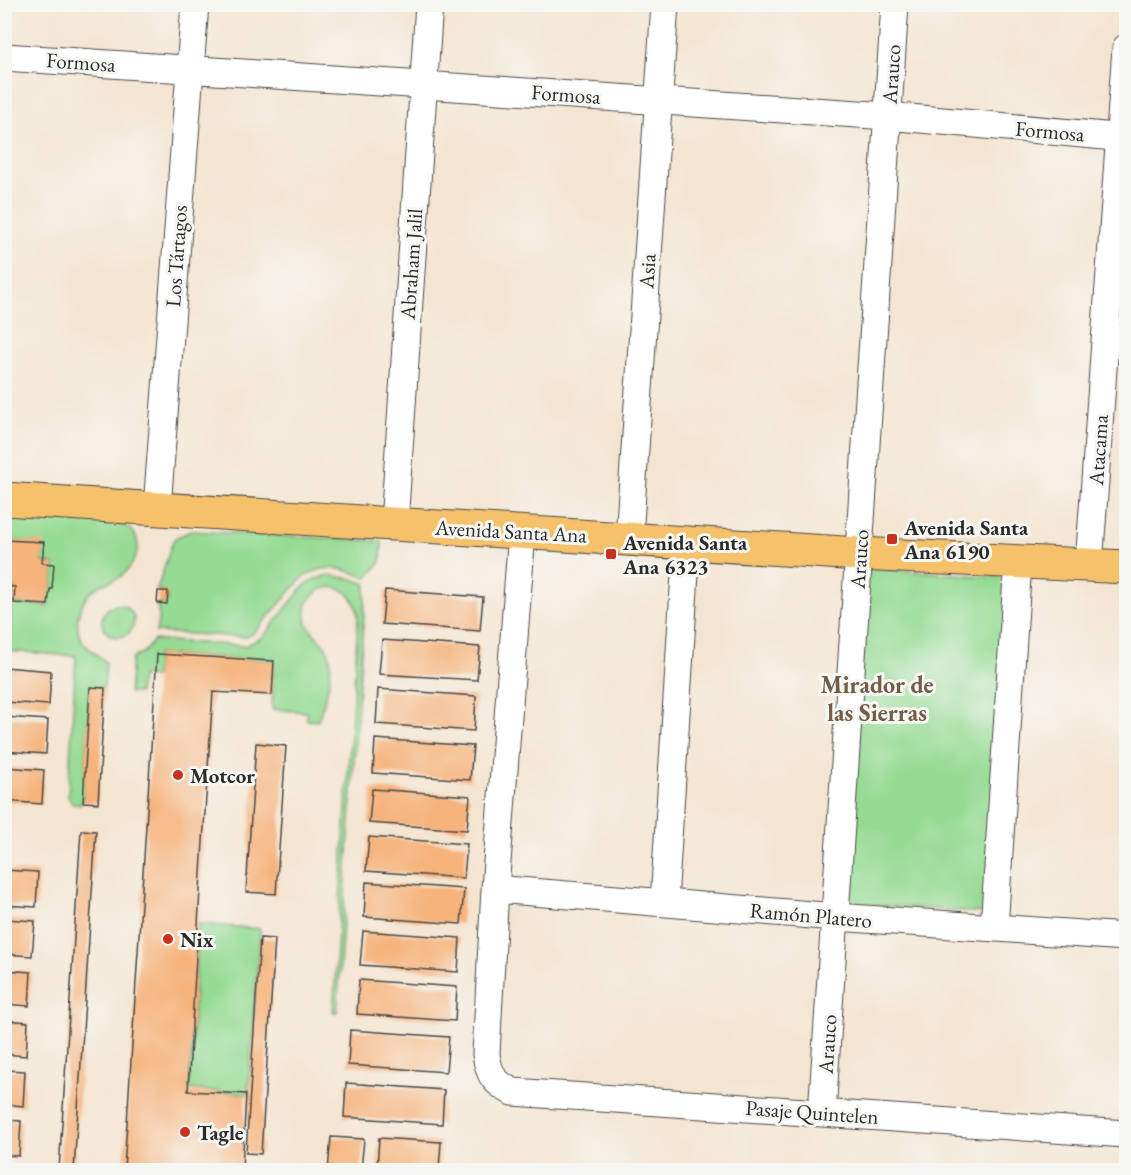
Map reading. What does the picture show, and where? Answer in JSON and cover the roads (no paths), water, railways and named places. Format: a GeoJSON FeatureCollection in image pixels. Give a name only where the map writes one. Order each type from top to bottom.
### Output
{"type":"FeatureCollection","features":[{"type":"Feature","properties":{"kind":"main road","name":"Avenida Santa Ana"},"geometry":{"type":"LineString","coordinates":[[4,499],[859,554],[1126,567]]}},
{"type":"Feature","properties":{"kind":"street","name":"Los Tártagos"},"geometry":{"type":"LineString","coordinates":[[157,508],[195,4]]}},
{"type":"Feature","properties":{"kind":"street","name":"Abraham Jalil"},"geometry":{"type":"LineString","coordinates":[[394,524],[429,4]]}},
{"type":"Feature","properties":{"kind":"street","name":"Asia"},"geometry":{"type":"LineString","coordinates":[[629,538],[665,4]]}},
{"type":"Feature","properties":{"kind":"street","name":"Arauco"},"geometry":{"type":"LineString","coordinates":[[822,1113],[895,4]]}},
{"type":"Feature","properties":{"kind":"street","name":"Atacama"},"geometry":{"type":"LineString","coordinates":[[1089,565],[1124,137],[1126,48]]}},
{"type":"Feature","properties":{"kind":"street","name":"Formosa"},"geometry":{"type":"LineString","coordinates":[[4,57],[888,116],[1124,137]]}},
{"type":"Feature","properties":{"kind":"street"},"geometry":{"type":"LineString","coordinates":[[495,888],[522,532]]}},
{"type":"Feature","properties":{"kind":"street"},"geometry":{"type":"LineString","coordinates":[[664,902],[687,542]]}},
{"type":"Feature","properties":{"kind":"street"},"geometry":{"type":"LineString","coordinates":[[994,928],[1018,562]]}},
{"type":"Feature","properties":{"kind":"street","name":"Ramón Platero"},"geometry":{"type":"LineString","coordinates":[[495,888],[836,918],[1126,936]]}},
{"type":"Feature","properties":{"kind":"street","name":"Pasaje Quintelen"},"geometry":{"type":"LineString","coordinates":[[495,888],[486,1054],[488,1068],[498,1085],[513,1092],[1126,1134]]}},
{"type":"Feature","properties":{"kind":"place","name":"Avenida Santa Ana 6190"},"geometry":{"type":"Point","coordinates":[892,539]}},
{"type":"Feature","properties":{"kind":"place","name":"Avenida Santa Ana 6323"},"geometry":{"type":"Point","coordinates":[611,554]}},
{"type":"Feature","properties":{"kind":"place","name":"Motcor"},"geometry":{"type":"Point","coordinates":[178,775]}},
{"type":"Feature","properties":{"kind":"place","name":"Nix"},"geometry":{"type":"Point","coordinates":[168,939]}},
{"type":"Feature","properties":{"kind":"place","name":"Tagle"},"geometry":{"type":"Point","coordinates":[185,1132]}},
{"type":"Feature","properties":{"kind":"district","name":"Mirador de las Sierras"},"geometry":{"type":"Point","coordinates":[877,698]}}]}
